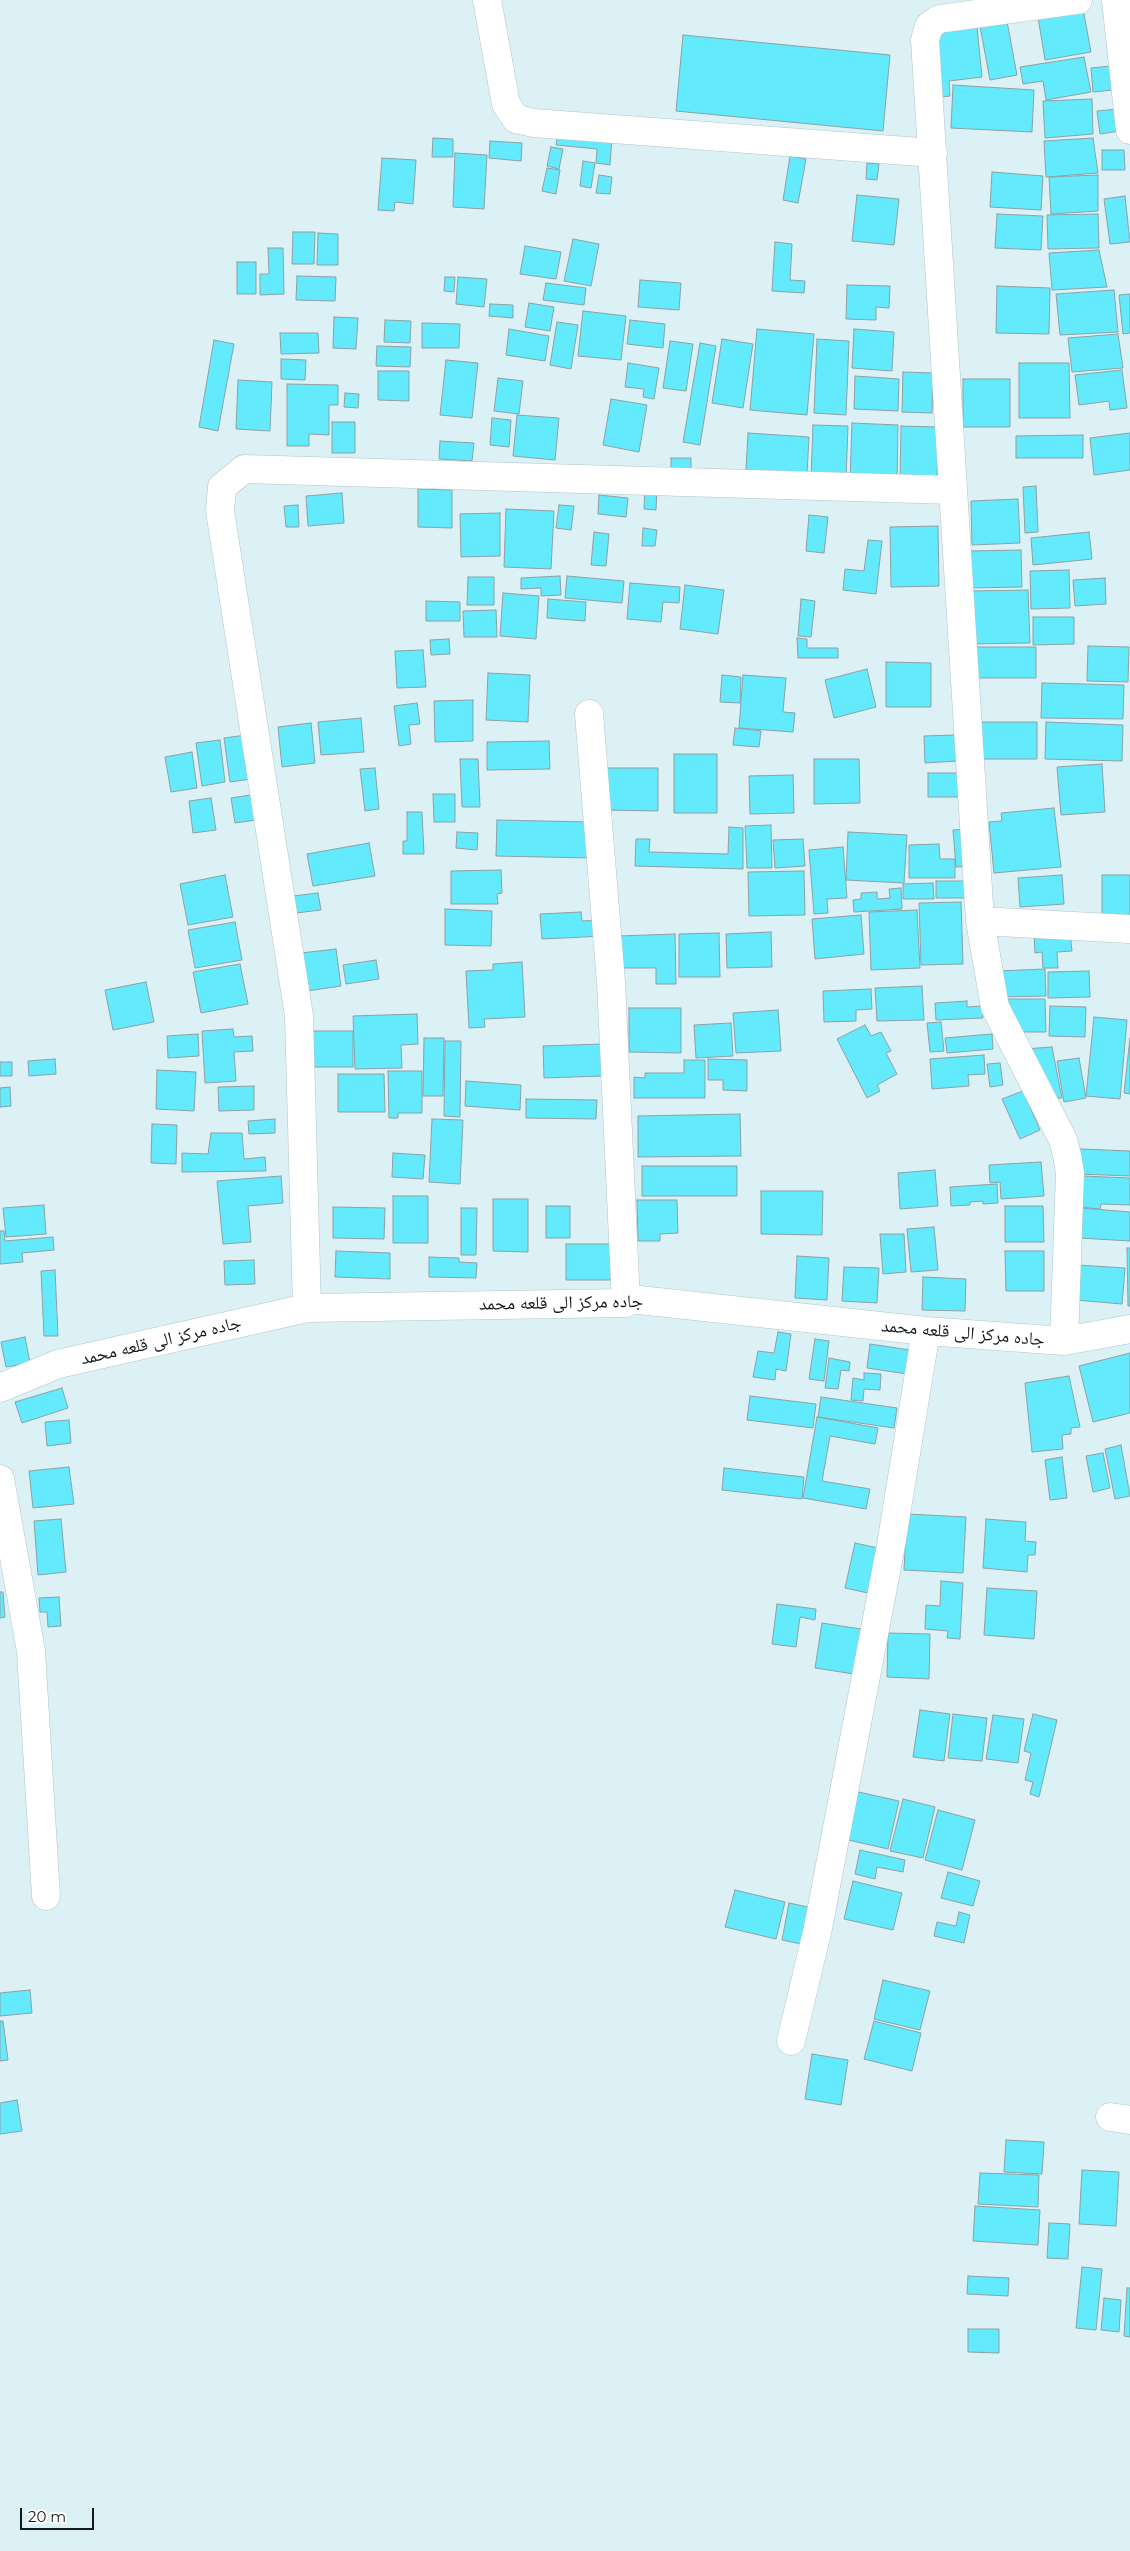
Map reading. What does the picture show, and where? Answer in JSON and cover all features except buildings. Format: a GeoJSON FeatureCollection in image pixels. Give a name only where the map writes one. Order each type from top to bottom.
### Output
{"type":"FeatureCollection","features":[{"type":"Feature","properties":{"kind":"street"},"geometry":{"type":"LineString","coordinates":[[487,0],[506,104],[516,119],[534,123],[933,154]]}},
{"type":"Feature","properties":{"kind":"street"},"geometry":{"type":"LineString","coordinates":[[1064,1341],[1070,1174],[1067,1155],[1063,1140],[995,1007],[980,922],[925,40],[929,26],[939,19],[1078,0]]}},
{"type":"Feature","properties":{"kind":"street"},"geometry":{"type":"LineString","coordinates":[[1116,0],[1130,130]]}},
{"type":"Feature","properties":{"kind":"street"},"geometry":{"type":"LineString","coordinates":[[307,1308],[300,1016],[220,510],[222,487],[244,469],[952,490]]}},
{"type":"Feature","properties":{"kind":"street"},"geometry":{"type":"LineString","coordinates":[[589,714],[611,982],[626,1303]]}},
{"type":"Feature","properties":{"kind":"street"},"geometry":{"type":"LineString","coordinates":[[980,922],[1130,929]]}},
{"type":"Feature","properties":{"kind":"street","name":"جاده مرکز الی قلعه محمد"},"geometry":{"type":"LineString","coordinates":[[0,1388],[58,1364],[307,1308],[626,1303],[630,1298],[926,1331],[1064,1341],[1130,1329]]}},
{"type":"Feature","properties":{"kind":"street"},"geometry":{"type":"LineString","coordinates":[[791,2041],[818,1928],[887,1564],[926,1331]]}},
{"type":"Feature","properties":{"kind":"street"},"geometry":{"type":"LineString","coordinates":[[0,1479],[31,1651],[46,1896]]}}]}
